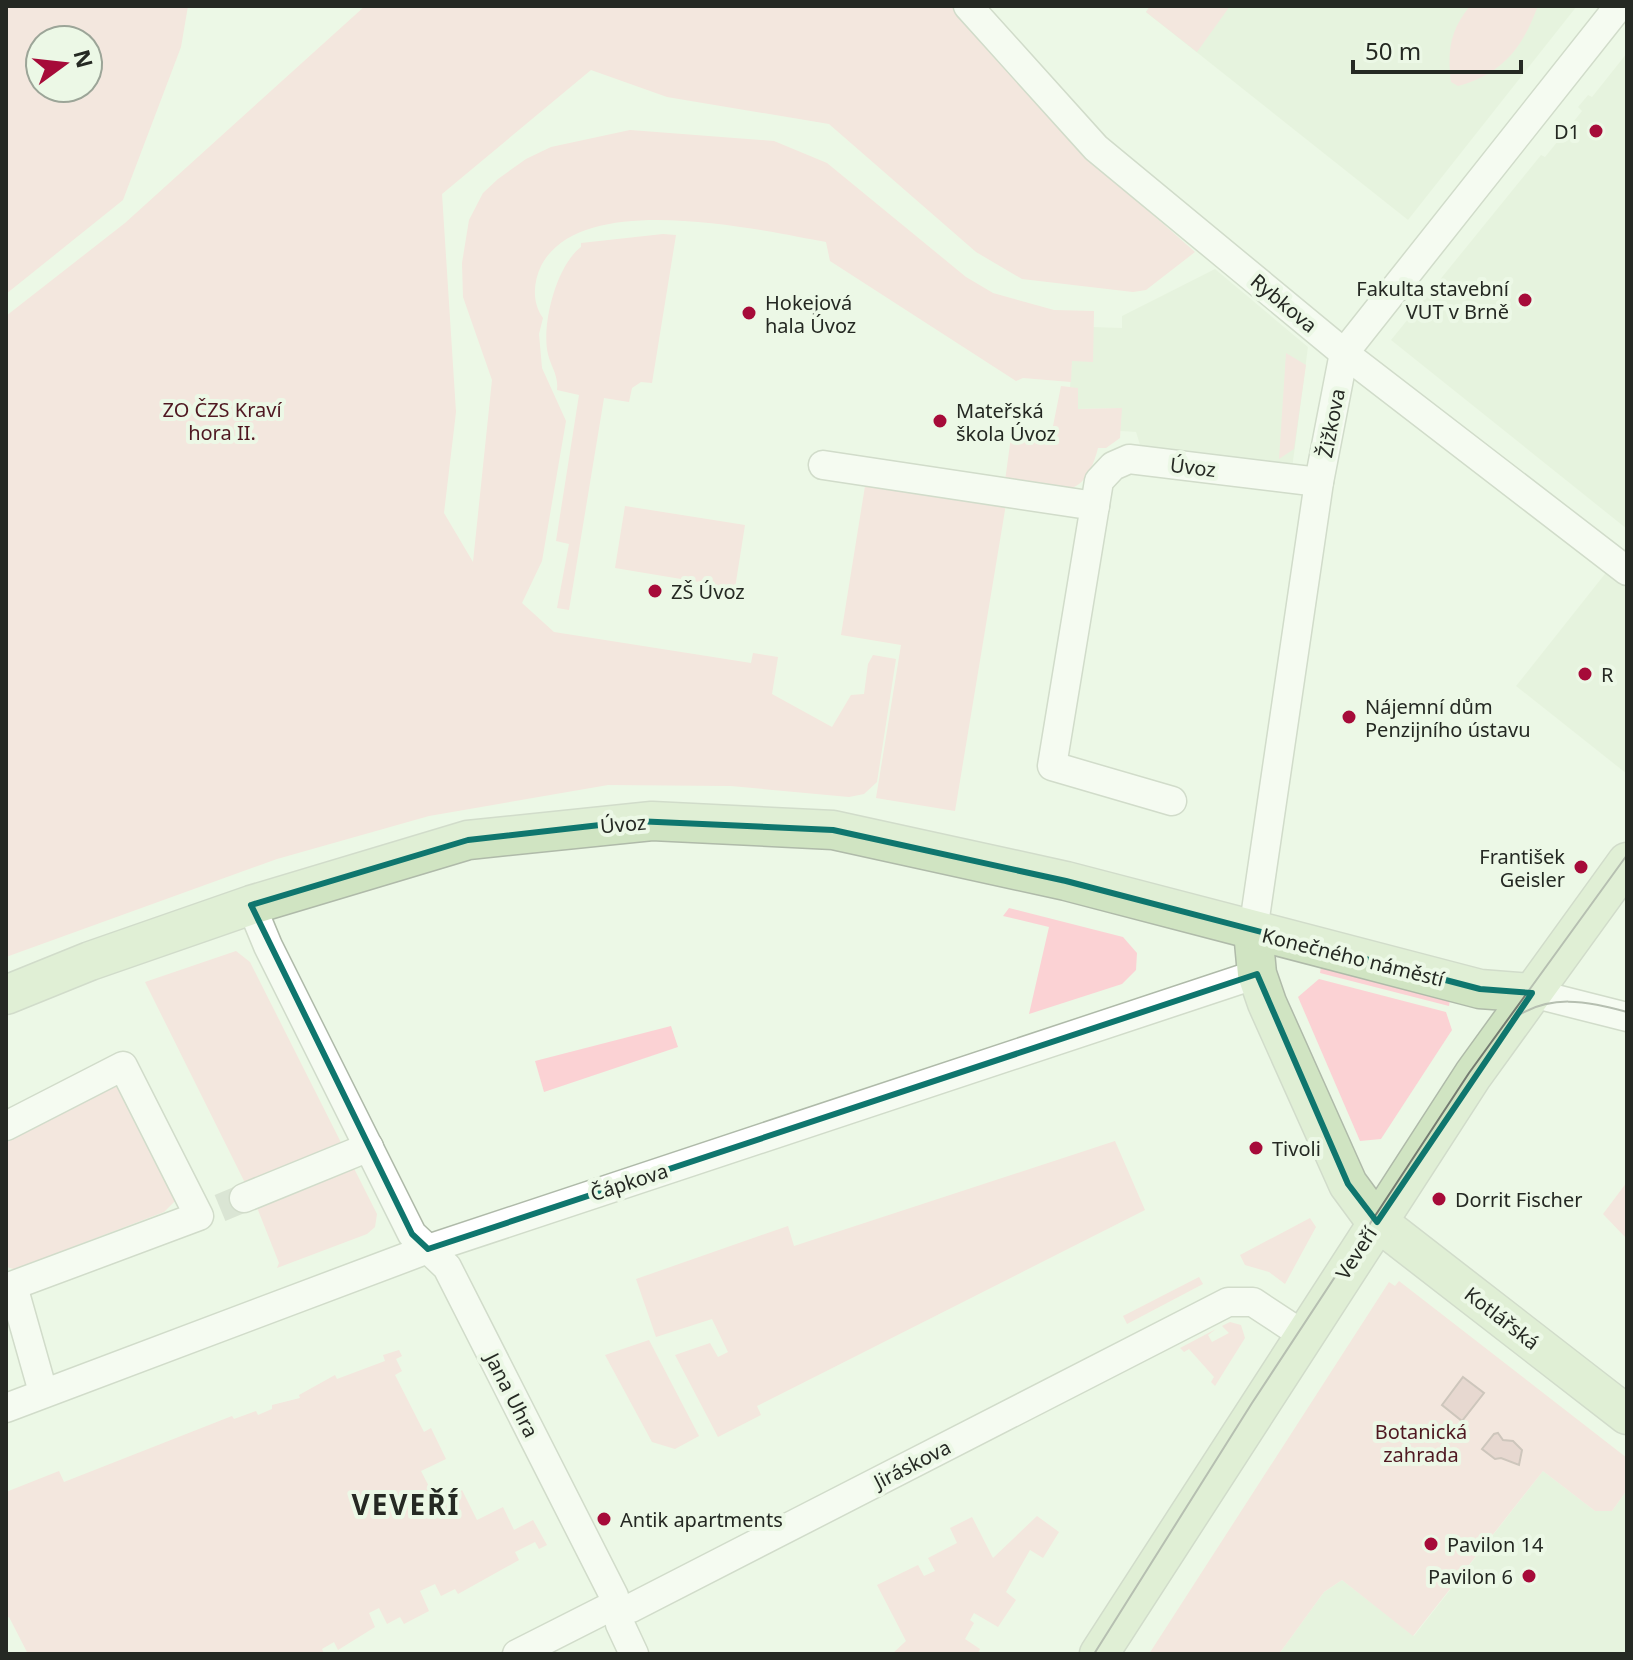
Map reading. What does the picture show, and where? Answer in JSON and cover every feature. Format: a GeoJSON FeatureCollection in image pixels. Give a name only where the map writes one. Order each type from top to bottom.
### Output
{"type":"FeatureCollection","features":[{"type":"Feature","properties":{"kind":"main road","name":"Úvoz"},"geometry":{"type":"LineString","coordinates":[[6,995],[90,961],[251,905],[468,840],[652,821],[833,830],[1066,881],[1253,931]]}},
{"type":"Feature","properties":{"kind":"main road","name":"Veveří"},"geometry":{"type":"LineString","coordinates":[[1099,1654],[1377,1222],[1532,993],[1627,862]]}},
{"type":"Feature","properties":{"kind":"main road","name":"Konečného náměstí"},"geometry":{"type":"LineString","coordinates":[[1377,1222],[1348,1184],[1267,1003],[1257,974],[1253,931],[1480,989],[1532,993]]}},
{"type":"Feature","properties":{"kind":"main road","name":"Kotlářská"},"geometry":{"type":"LineString","coordinates":[[1377,1222],[1627,1415]]}},
{"type":"Feature","properties":{"kind":"street","name":"Rybkova"},"geometry":{"type":"LineString","coordinates":[[968,6],[1096,148],[1344,353],[1627,571]]}},
{"type":"Feature","properties":{"kind":"street","name":"Žižkova"},"geometry":{"type":"LineString","coordinates":[[1253,931],[1319,482],[1344,353],[1619,6]]}},
{"type":"Feature","properties":{"kind":"street","name":"Úvoz"},"geometry":{"type":"LineString","coordinates":[[1172,801],[1052,766],[1099,481],[1113,466],[1129,459],[1319,482]]}},
{"type":"Feature","properties":{"kind":"street"},"geometry":{"type":"LineString","coordinates":[[823,465],[1095,506]]}},
{"type":"Feature","properties":{"kind":"street","name":"Jana Uhra"},"geometry":{"type":"LineString","coordinates":[[251,905],[268,946],[412,1234],[447,1267],[617,1608],[634,1654]]}},
{"type":"Feature","properties":{"kind":"street","name":"Čápkova"},"geometry":{"type":"LineString","coordinates":[[6,1408],[428,1249],[1257,974]]}},
{"type":"Feature","properties":{"kind":"street"},"geometry":{"type":"LineString","coordinates":[[1532,993],[1627,1017]]}},
{"type":"Feature","properties":{"kind":"street"},"geometry":{"type":"LineString","coordinates":[[6,1126],[123,1066],[221,1207]]}},
{"type":"Feature","properties":{"kind":"street"},"geometry":{"type":"LineString","coordinates":[[43,1392],[9,1287],[369,1147]]}},
{"type":"Feature","properties":{"kind":"street","name":"Jiráskova"},"geometry":{"type":"LineString","coordinates":[[517,1654],[604,1610],[631,1608],[1228,1302],[1253,1302],[1303,1335]]}},
{"type":"Feature","properties":{"kind":"highlighted area"},"geometry":{"type":"Polygon","coordinates":[[[635,821],[833,830],[1066,881],[1480,989],[1532,993],[1377,1222],[1348,1184],[1257,974],[428,1249],[412,1234],[251,905],[468,840],[635,821]]]}},
{"type":"Feature","properties":{"kind":"shaded area","name":"Fakulta stavební VUT v Brně"},"geometry":{"type":"Polygon","coordinates":[[[1150,6],[1577,6],[1408,220],[1146,12],[1150,6]]]}},
{"type":"Feature","properties":{"kind":"shaded area","name":"Fakulta stavební VUT v Brně"},"geometry":{"type":"Polygon","coordinates":[[[1627,53],[1627,529],[1391,340],[1541,155],[1545,157],[1582,111],[1578,107],[1588,95],[1592,97],[1627,53]]]}},
{"type":"Feature","properties":{"kind":"shaded area"},"geometry":{"type":"Polygon","coordinates":[[[1215,269],[1308,347],[1292,469],[1141,448],[1136,432],[1120,431],[1121,408],[1077,409],[1078,389],[1070,387],[1072,361],[1093,361],[1093,327],[1122,328],[1122,316],[1215,269]]]}},
{"type":"Feature","properties":{"kind":"shaded area"},"geometry":{"type":"Polygon","coordinates":[[[1608,570],[1622,581],[1627,592],[1627,774],[1516,686],[1608,570]]]}},
{"type":"Feature","properties":{"kind":"shaded area"},"geometry":{"type":"Polygon","coordinates":[[[1463,1377],[1484,1393],[1462,1421],[1442,1405],[1463,1377]]]}},
{"type":"Feature","properties":{"kind":"shaded area"},"geometry":{"type":"Polygon","coordinates":[[[1498,1433],[1503,1440],[1513,1441],[1522,1450],[1519,1465],[1501,1458],[1495,1459],[1482,1449],[1498,1433]]]}},
{"type":"Feature","properties":{"kind":"shaded area"},"geometry":{"type":"Polygon","coordinates":[[[1543,1471],[1595,1511],[1612,1511],[1627,1490],[1627,1654],[1279,1654],[1324,1592],[1342,1580],[1414,1636],[1543,1471]]]}},
{"type":"Feature","properties":{"kind":"green space"},"geometry":{"type":"Polygon","coordinates":[[[6,6],[188,6],[181,47],[123,200],[6,294],[6,6]]]}},
{"type":"Feature","properties":{"kind":"green space","name":"ZO ČZS Kraví hora II."},"geometry":{"type":"Polygon","coordinates":[[[365,6],[953,6],[1090,159],[1195,252],[1146,290],[1133,292],[1022,279],[976,252],[829,124],[667,97],[591,70],[442,194],[456,412],[444,513],[473,562],[492,380],[463,297],[462,263],[469,220],[483,193],[498,179],[526,159],[551,147],[630,130],[774,141],[827,163],[966,277],[993,293],[1054,310],[1094,311],[1093,362],[1072,361],[1071,382],[1023,378],[1016,381],[830,261],[826,242],[717,224],[673,220],[631,221],[593,228],[562,242],[541,266],[535,293],[543,318],[539,334],[542,368],[566,421],[542,561],[522,603],[554,632],[751,663],[753,653],[778,657],[772,694],[832,727],[851,695],[864,694],[868,664],[873,655],[896,659],[877,782],[864,794],[849,797],[731,786],[608,785],[429,816],[277,859],[6,957],[6,316],[125,223],[365,6]]]}},
{"type":"Feature","properties":{"kind":"green space"},"geometry":{"type":"Polygon","coordinates":[[[1150,6],[1230,6],[1197,52],[1146,12],[1150,6]]]}},
{"type":"Feature","properties":{"kind":"green space"},"geometry":{"type":"Polygon","coordinates":[[[1470,6],[1537,8],[1524,36],[1508,58],[1486,75],[1458,86],[1451,82],[1450,51],[1454,32],[1470,6]]]}},
{"type":"Feature","properties":{"kind":"green space"},"geometry":{"type":"Polygon","coordinates":[[[676,235],[652,383],[641,382],[632,388],[629,402],[604,398],[569,610],[557,608],[569,544],[556,541],[579,395],[557,390],[557,379],[548,355],[547,323],[554,294],[565,266],[581,243],[676,235]]]}},
{"type":"Feature","properties":{"kind":"green space"},"geometry":{"type":"Polygon","coordinates":[[[1286,353],[1306,365],[1294,449],[1279,459],[1286,353]]]}},
{"type":"Feature","properties":{"kind":"green space"},"geometry":{"type":"Polygon","coordinates":[[[1061,386],[1078,388],[1078,409],[1122,408],[1120,438],[1106,448],[1098,448],[1092,467],[1075,487],[1052,490],[1005,481],[1011,437],[1050,441],[1061,386]]]}},
{"type":"Feature","properties":{"kind":"green space"},"geometry":{"type":"Polygon","coordinates":[[[866,480],[1006,504],[955,811],[876,798],[901,645],[841,635],[866,480]]]}},
{"type":"Feature","properties":{"kind":"green space"},"geometry":{"type":"Polygon","coordinates":[[[625,506],[745,525],[735,588],[615,568],[625,506]]]}},
{"type":"Feature","properties":{"kind":"green space"},"geometry":{"type":"Polygon","coordinates":[[[1009,908],[1123,937],[1137,953],[1136,970],[1122,984],[1029,1014],[1049,927],[1003,916],[1009,908]]]}},
{"type":"Feature","properties":{"kind":"green space"},"geometry":{"type":"Polygon","coordinates":[[[236,951],[250,962],[377,1214],[375,1227],[367,1234],[277,1268],[279,1263],[256,1205],[145,982],[236,951]]]}},
{"type":"Feature","properties":{"kind":"green space"},"geometry":{"type":"Polygon","coordinates":[[[1321,967],[1450,1000],[1449,1006],[1320,973],[1321,967]]]}},
{"type":"Feature","properties":{"kind":"green space"},"geometry":{"type":"Polygon","coordinates":[[[1319,979],[1446,1012],[1452,1030],[1381,1139],[1360,1141],[1298,997],[1319,979]]]}},
{"type":"Feature","properties":{"kind":"green space"},"geometry":{"type":"Polygon","coordinates":[[[671,1026],[678,1047],[544,1092],[535,1061],[671,1026]]]}},
{"type":"Feature","properties":{"kind":"green space"},"geometry":{"type":"Polygon","coordinates":[[[121,1083],[176,1200],[164,1212],[75,1246],[71,1256],[20,1271],[7,1267],[6,1133],[121,1083]]]}},
{"type":"Feature","properties":{"kind":"green space"},"geometry":{"type":"Polygon","coordinates":[[[1115,1141],[1145,1210],[757,1406],[761,1415],[718,1437],[675,1355],[710,1343],[718,1357],[728,1352],[712,1319],[656,1337],[636,1279],[788,1226],[794,1246],[1115,1141]]]}},
{"type":"Feature","properties":{"kind":"green space"},"geometry":{"type":"Polygon","coordinates":[[[1627,1182],[1627,1239],[1603,1214],[1627,1182]]]}},
{"type":"Feature","properties":{"kind":"green space"},"geometry":{"type":"Polygon","coordinates":[[[1310,1218],[1316,1227],[1285,1284],[1269,1272],[1245,1265],[1240,1255],[1310,1218]]]}},
{"type":"Feature","properties":{"kind":"green space"},"geometry":{"type":"Polygon","coordinates":[[[1199,1277],[1203,1284],[1127,1324],[1123,1316],[1199,1277]]]}},
{"type":"Feature","properties":{"kind":"green space","name":"Botanická zahrada"},"geometry":{"type":"Polygon","coordinates":[[[1399,1281],[1627,1458],[1627,1490],[1612,1511],[1595,1511],[1543,1471],[1413,1636],[1342,1580],[1324,1592],[1279,1654],[1149,1654],[1389,1282],[1395,1286],[1399,1281]]]}},
{"type":"Feature","properties":{"kind":"green space"},"geometry":{"type":"Polygon","coordinates":[[[1230,1322],[1241,1325],[1245,1338],[1215,1386],[1211,1382],[1214,1377],[1189,1349],[1184,1352],[1180,1348],[1216,1329],[1208,1335],[1212,1342],[1229,1333],[1222,1326],[1230,1322]]]}},
{"type":"Feature","properties":{"kind":"green space"},"geometry":{"type":"Polygon","coordinates":[[[649,1340],[699,1436],[675,1449],[652,1442],[605,1355],[649,1340]]]}},
{"type":"Feature","properties":{"kind":"green space"},"geometry":{"type":"Polygon","coordinates":[[[399,1350],[402,1356],[396,1359],[402,1371],[395,1375],[424,1432],[431,1428],[446,1459],[421,1471],[437,1502],[462,1490],[477,1520],[503,1507],[514,1530],[533,1520],[547,1545],[539,1549],[535,1542],[515,1552],[519,1560],[458,1594],[455,1589],[441,1596],[435,1584],[420,1591],[429,1611],[404,1624],[400,1617],[387,1624],[379,1608],[369,1613],[375,1627],[338,1650],[334,1642],[322,1649],[324,1654],[28,1654],[9,1617],[6,1618],[6,1492],[59,1471],[64,1482],[232,1416],[234,1419],[256,1411],[258,1415],[272,1409],[272,1405],[300,1398],[299,1395],[335,1375],[337,1379],[385,1361],[383,1355],[399,1350]]]}},
{"type":"Feature","properties":{"kind":"green space"},"geometry":{"type":"Polygon","coordinates":[[[1037,1516],[1059,1532],[1043,1558],[1030,1550],[1006,1592],[1016,1600],[998,1627],[974,1613],[970,1620],[974,1623],[965,1639],[980,1649],[978,1653],[892,1654],[906,1641],[877,1585],[918,1565],[924,1576],[935,1571],[928,1558],[957,1543],[950,1528],[972,1517],[993,1558],[1037,1516]]]}},
{"type":"Feature","properties":{"kind":"tunnel"},"geometry":{"type":"LineString","coordinates":[[220,1208],[244,1198]]}},
{"type":"Feature","properties":{"kind":"tram line"},"geometry":{"type":"LineString","coordinates":[[1094,1654],[1252,1403],[1469,1073],[1627,855]]}},
{"type":"Feature","properties":{"kind":"tram line"},"geometry":{"type":"LineString","coordinates":[[1512,1019],[1554,1002],[1597,1005],[1627,1012]]}},
{"type":"Feature","properties":{"kind":"place","name":"D1"},"geometry":{"type":"Point","coordinates":[1596,131]}},
{"type":"Feature","properties":{"kind":"place","name":"Fakulta stavební VUT v Brně"},"geometry":{"type":"Point","coordinates":[1525,300]}},
{"type":"Feature","properties":{"kind":"place","name":"Hokejová hala Úvoz"},"geometry":{"type":"Point","coordinates":[749,313]}},
{"type":"Feature","properties":{"kind":"place","name":"Mateřská škola Úvoz"},"geometry":{"type":"Point","coordinates":[940,421]}},
{"type":"Feature","properties":{"kind":"place","name":"ZŠ Úvoz"},"geometry":{"type":"Point","coordinates":[655,591]}},
{"type":"Feature","properties":{"kind":"place","name":"R"},"geometry":{"type":"Point","coordinates":[1585,674]}},
{"type":"Feature","properties":{"kind":"place","name":"Nájemní dům Penzijního ústavu"},"geometry":{"type":"Point","coordinates":[1349,717]}},
{"type":"Feature","properties":{"kind":"place","name":"František Geisler"},"geometry":{"type":"Point","coordinates":[1581,867]}},
{"type":"Feature","properties":{"kind":"place","name":"Tivoli"},"geometry":{"type":"Point","coordinates":[1256,1148]}},
{"type":"Feature","properties":{"kind":"place","name":"Dorrit Fischer"},"geometry":{"type":"Point","coordinates":[1439,1199]}},
{"type":"Feature","properties":{"kind":"place","name":"Antik apartments"},"geometry":{"type":"Point","coordinates":[604,1519]}},
{"type":"Feature","properties":{"kind":"place","name":"Pavilon 14"},"geometry":{"type":"Point","coordinates":[1431,1544]}},
{"type":"Feature","properties":{"kind":"place","name":"Pavilon 6"},"geometry":{"type":"Point","coordinates":[1529,1576]}},
{"type":"Feature","properties":{"kind":"district","name":"VEVEŘÍ"},"geometry":{"type":"Point","coordinates":[406,1504]}}]}
